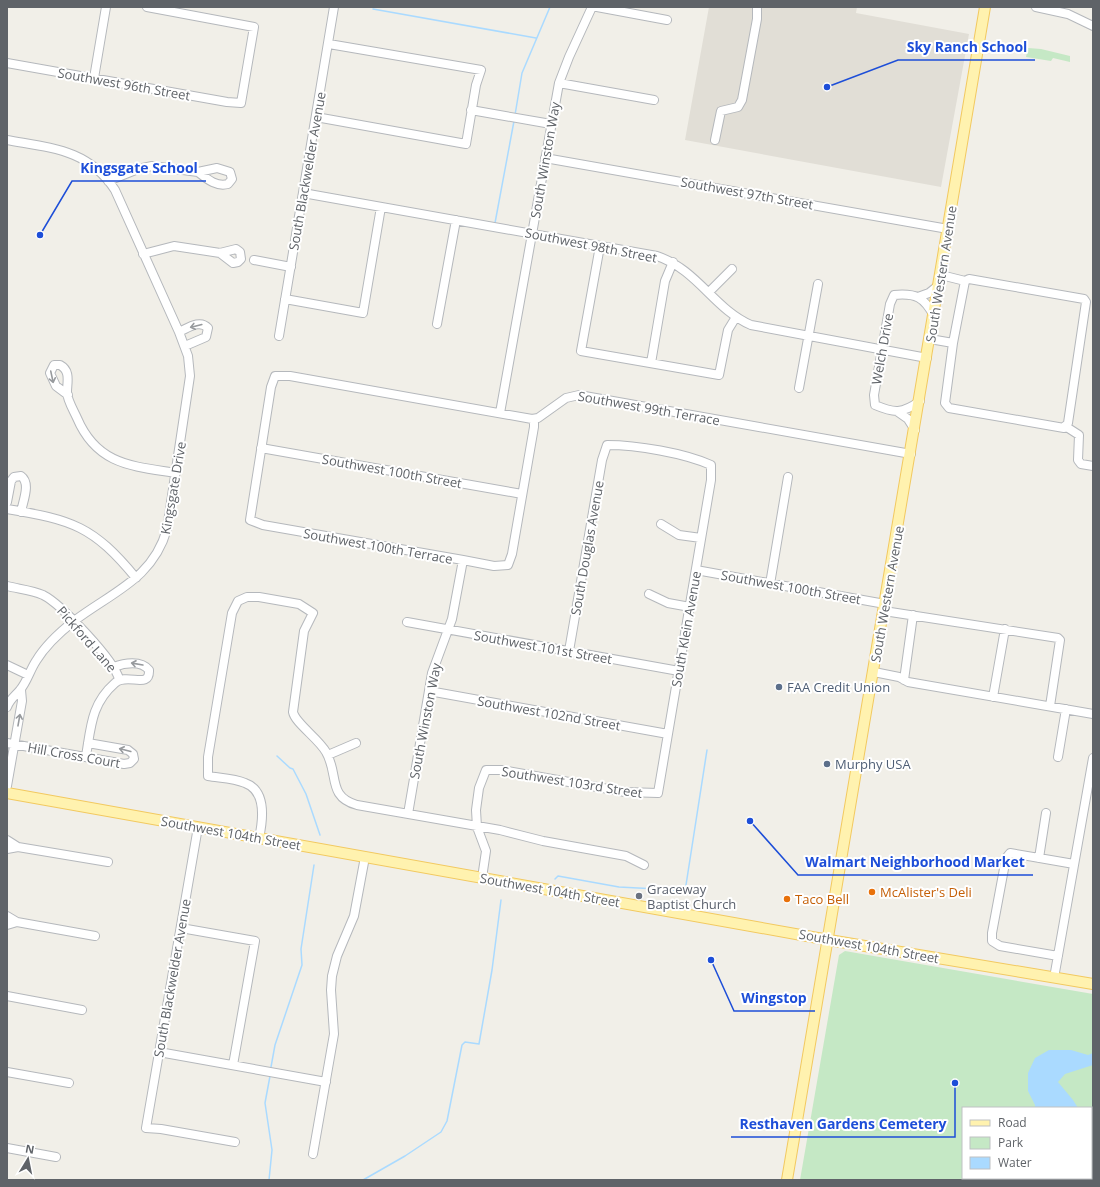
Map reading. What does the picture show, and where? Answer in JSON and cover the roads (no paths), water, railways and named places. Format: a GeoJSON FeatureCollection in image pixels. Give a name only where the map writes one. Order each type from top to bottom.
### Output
{"type":"FeatureCollection","features":[{"type":"Feature","properties":{"kind":"main road","name":"South Western Avenue"},"geometry":{"type":"LineString","coordinates":[[787,1180],[920,401],[985,7]]}},
{"type":"Feature","properties":{"kind":"main road","name":"Southwest 104th Street"},"geometry":{"type":"LineString","coordinates":[[7,793],[829,940],[1093,984]]}},
{"type":"Feature","properties":{"kind":"street"},"geometry":{"type":"LineString","coordinates":[[94,78],[106,7]]}},
{"type":"Feature","properties":{"kind":"street","name":"Southwest 96th Street"},"geometry":{"type":"LineString","coordinates":[[7,63],[227,102],[241,103],[254,27],[147,7]]}},
{"type":"Feature","properties":{"kind":"street","name":"South Blackwelder Avenue"},"geometry":{"type":"LineString","coordinates":[[279,336],[334,7]]}},
{"type":"Feature","properties":{"kind":"street","name":"South Winston Way"},"geometry":{"type":"LineString","coordinates":[[500,413],[559,83],[592,7]]}},
{"type":"Feature","properties":{"kind":"street"},"geometry":{"type":"LineString","coordinates":[[597,7],[667,20]]}},
{"type":"Feature","properties":{"kind":"street"},"geometry":{"type":"LineString","coordinates":[[715,140],[721,111],[738,107],[742,100],[757,19],[757,7]]}},
{"type":"Feature","properties":{"kind":"street"},"geometry":{"type":"LineString","coordinates":[[1036,7],[1068,14],[1093,26]]}},
{"type":"Feature","properties":{"kind":"street"},"geometry":{"type":"LineString","coordinates":[[316,117],[466,144],[476,85],[481,70],[328,44]]}},
{"type":"Feature","properties":{"kind":"street"},"geometry":{"type":"LineString","coordinates":[[559,83],[654,100]]}},
{"type":"Feature","properties":{"kind":"street"},"geometry":{"type":"LineString","coordinates":[[471,110],[551,124]]}},
{"type":"Feature","properties":{"kind":"street","name":"Kingsgate Drive"},"geometry":{"type":"LineString","coordinates":[[7,140],[64,151],[78,156],[91,163],[108,180],[117,195],[185,346],[189,365],[190,381],[167,529],[162,544],[147,568],[136,578],[74,621],[47,646],[20,690],[12,697],[7,707]]}},
{"type":"Feature","properties":{"kind":"street","name":"Southwest 97th Street"},"geometry":{"type":"LineString","coordinates":[[545,158],[948,229]]}},
{"type":"Feature","properties":{"kind":"street"},"geometry":{"type":"LineString","coordinates":[[108,180],[138,169],[152,166],[198,172]]}},
{"type":"Feature","properties":{"kind":"street","name":"Southwest 98th Street"},"geometry":{"type":"LineString","coordinates":[[303,194],[657,256],[673,262],[689,273],[736,317],[758,327],[927,358]]}},
{"type":"Feature","properties":{"kind":"street"},"geometry":{"type":"LineString","coordinates":[[285,299],[363,313],[381,207]]}},
{"type":"Feature","properties":{"kind":"street"},"geometry":{"type":"LineString","coordinates":[[437,324],[456,220]]}},
{"type":"Feature","properties":{"kind":"street"},"geometry":{"type":"LineString","coordinates":[[143,254],[174,246],[220,253]]}},
{"type":"Feature","properties":{"kind":"street"},"geometry":{"type":"LineString","coordinates":[[600,246],[581,351],[719,375],[727,333],[736,317]]}},
{"type":"Feature","properties":{"kind":"street"},"geometry":{"type":"LineString","coordinates":[[254,260],[291,267]]}},
{"type":"Feature","properties":{"kind":"street"},"geometry":{"type":"LineString","coordinates":[[651,363],[665,282],[673,262]]}},
{"type":"Feature","properties":{"kind":"street"},"geometry":{"type":"LineString","coordinates":[[709,292],[732,269]]}},
{"type":"Feature","properties":{"kind":"street"},"geometry":{"type":"LineString","coordinates":[[918,296],[929,293],[940,280],[965,281],[969,279],[1084,298],[1086,302],[1068,423],[1064,428],[949,408],[945,403],[953,343],[965,281]]}},
{"type":"Feature","properties":{"kind":"street"},"geometry":{"type":"LineString","coordinates":[[799,388],[818,284]]}},
{"type":"Feature","properties":{"kind":"street","name":"Welch Drive"},"geometry":{"type":"LineString","coordinates":[[915,430],[908,420],[898,412],[886,410],[875,405],[874,395],[890,304],[894,294],[918,296]]}},
{"type":"Feature","properties":{"kind":"street"},"geometry":{"type":"LineString","coordinates":[[918,296],[927,304],[934,316]]}},
{"type":"Feature","properties":{"kind":"street"},"geometry":{"type":"LineString","coordinates":[[179,332],[199,324],[204,324],[208,328],[206,337],[185,346]]}},
{"type":"Feature","properties":{"kind":"street"},"geometry":{"type":"LineString","coordinates":[[930,339],[953,343]]}},
{"type":"Feature","properties":{"kind":"street"},"geometry":{"type":"LineString","coordinates":[[261,448],[271,387],[275,376],[290,376],[500,413],[534,419],[534,427],[522,494]]}},
{"type":"Feature","properties":{"kind":"street"},"geometry":{"type":"LineString","coordinates":[[68,395],[84,434],[106,456],[128,465],[176,473]]}},
{"type":"Feature","properties":{"kind":"street","name":"Southwest 99th Terrace"},"geometry":{"type":"LineString","coordinates":[[534,419],[566,398],[579,395],[911,454]]}},
{"type":"Feature","properties":{"kind":"street"},"geometry":{"type":"LineString","coordinates":[[898,412],[908,409],[920,401]]}},
{"type":"Feature","properties":{"kind":"street"},"geometry":{"type":"LineString","coordinates":[[1065,426],[1079,435],[1078,460],[1081,464],[1093,466]]}},
{"type":"Feature","properties":{"kind":"street","name":"South Klein Avenue"},"geometry":{"type":"LineString","coordinates":[[607,445],[622,445],[696,458],[711,464],[711,480],[658,793]]}},
{"type":"Feature","properties":{"kind":"street","name":"South Douglas Avenue"},"geometry":{"type":"LineString","coordinates":[[569,651],[602,460],[607,445]]}},
{"type":"Feature","properties":{"kind":"street","name":"Southwest 100th Street"},"geometry":{"type":"LineString","coordinates":[[261,448],[522,494]]}},
{"type":"Feature","properties":{"kind":"street","name":"Southwest 100th Terrace"},"geometry":{"type":"LineString","coordinates":[[261,448],[250,520],[263,525],[494,566],[508,565],[512,554],[522,494]]}},
{"type":"Feature","properties":{"kind":"street"},"geometry":{"type":"LineString","coordinates":[[7,502],[11,481],[14,476],[21,476],[26,482],[21,512]]}},
{"type":"Feature","properties":{"kind":"street"},"geometry":{"type":"LineString","coordinates":[[770,584],[788,478]]}},
{"type":"Feature","properties":{"kind":"street"},"geometry":{"type":"LineString","coordinates":[[7,509],[65,521],[93,535],[116,554],[136,578]]}},
{"type":"Feature","properties":{"kind":"street"},"geometry":{"type":"LineString","coordinates":[[661,524],[679,535],[701,538]]}},
{"type":"Feature","properties":{"kind":"street","name":"South Winston Way"},"geometry":{"type":"LineString","coordinates":[[408,814],[433,667],[449,630],[463,560]]}},
{"type":"Feature","properties":{"kind":"street","name":"Southwest 100th Street"},"geometry":{"type":"LineString","coordinates":[[696,570],[885,607],[913,615],[1049,635],[1058,638],[1060,640],[1050,706]]}},
{"type":"Feature","properties":{"kind":"street","name":"Pickford Lane"},"geometry":{"type":"LineString","coordinates":[[7,586],[42,595],[54,602],[74,621],[114,667],[119,679]]}},
{"type":"Feature","properties":{"kind":"street"},"geometry":{"type":"LineString","coordinates":[[649,594],[668,603],[690,607]]}},
{"type":"Feature","properties":{"kind":"street"},"geometry":{"type":"LineString","coordinates":[[259,838],[263,810],[255,791],[245,783],[208,776],[208,757],[230,620],[234,608],[241,599],[254,596],[299,604],[313,613],[304,631],[292,708],[295,719],[315,737],[328,755],[335,787],[343,799],[357,805],[500,830],[543,841],[626,856],[644,865]]}},
{"type":"Feature","properties":{"kind":"street"},"geometry":{"type":"LineString","coordinates":[[904,680],[913,615]]}},
{"type":"Feature","properties":{"kind":"street","name":"Southwest 101st Street"},"geometry":{"type":"LineString","coordinates":[[408,622],[679,671]]}},
{"type":"Feature","properties":{"kind":"street"},"geometry":{"type":"LineString","coordinates":[[993,697],[1005,629]]}},
{"type":"Feature","properties":{"kind":"street"},"geometry":{"type":"LineString","coordinates":[[86,756],[93,714],[98,702],[119,679],[144,680],[149,676],[149,670],[144,666],[126,663],[114,667]]}},
{"type":"Feature","properties":{"kind":"street"},"geometry":{"type":"LineString","coordinates":[[7,665],[28,675]]}},
{"type":"Feature","properties":{"kind":"street"},"geometry":{"type":"LineString","coordinates":[[874,672],[900,677],[908,682],[1093,714]]}},
{"type":"Feature","properties":{"kind":"street","name":"Kingsgate Drive"},"geometry":{"type":"LineString","coordinates":[[7,786],[11,743],[22,700],[20,690]]}},
{"type":"Feature","properties":{"kind":"street","name":"Southwest 102nd Street"},"geometry":{"type":"LineString","coordinates":[[429,692],[668,734]]}},
{"type":"Feature","properties":{"kind":"street"},"geometry":{"type":"LineString","coordinates":[[1058,757],[1066,709]]}},
{"type":"Feature","properties":{"kind":"street","name":"Hill Cross Court"},"geometry":{"type":"LineString","coordinates":[[11,743],[128,764],[134,759],[132,752],[128,750],[88,743]]}},
{"type":"Feature","properties":{"kind":"street"},"geometry":{"type":"LineString","coordinates":[[328,755],[356,743]]}},
{"type":"Feature","properties":{"kind":"street"},"geometry":{"type":"LineString","coordinates":[[1054,978],[1093,758]]}},
{"type":"Feature","properties":{"kind":"street","name":"Southwest 103rd Street"},"geometry":{"type":"LineString","coordinates":[[477,827],[476,802],[486,770],[502,770],[624,792],[658,793]]}},
{"type":"Feature","properties":{"kind":"street"},"geometry":{"type":"LineString","coordinates":[[1040,858],[1046,813]]}},
{"type":"Feature","properties":{"kind":"street","name":"South Blackwelder Avenue"},"geometry":{"type":"LineString","coordinates":[[198,827],[146,1128],[235,1142]]}},
{"type":"Feature","properties":{"kind":"street"},"geometry":{"type":"LineString","coordinates":[[477,827],[486,851],[482,878]]}},
{"type":"Feature","properties":{"kind":"street"},"geometry":{"type":"LineString","coordinates":[[7,840],[18,847]]}},
{"type":"Feature","properties":{"kind":"street"},"geometry":{"type":"LineString","coordinates":[[7,849],[18,847],[108,862]]}},
{"type":"Feature","properties":{"kind":"street"},"geometry":{"type":"LineString","coordinates":[[1058,956],[1000,946],[992,941],[1006,858],[1010,853],[1074,864]]}},
{"type":"Feature","properties":{"kind":"street"},"geometry":{"type":"LineString","coordinates":[[313,1154],[334,1034],[331,990],[332,976],[337,956],[354,916],[365,857]]}},
{"type":"Feature","properties":{"kind":"street"},"geometry":{"type":"LineString","coordinates":[[7,916],[17,922],[95,936]]}},
{"type":"Feature","properties":{"kind":"street"},"geometry":{"type":"LineString","coordinates":[[7,925],[17,922]]}},
{"type":"Feature","properties":{"kind":"street"},"geometry":{"type":"LineString","coordinates":[[181,928],[255,941],[232,1065]]}},
{"type":"Feature","properties":{"kind":"street"},"geometry":{"type":"LineString","coordinates":[[7,996],[82,1010]]}},
{"type":"Feature","properties":{"kind":"street"},"geometry":{"type":"LineString","coordinates":[[159,1052],[326,1082]]}},
{"type":"Feature","properties":{"kind":"street"},"geometry":{"type":"LineString","coordinates":[[7,1072],[69,1083]]}},
{"type":"Feature","properties":{"kind":"street"},"geometry":{"type":"LineString","coordinates":[[7,1148],[56,1157]]}},
{"type":"Feature","properties":{"kind":"water"},"geometry":{"type":"Polygon","coordinates":[[[1049,1050],[1071,1050],[1088,1055],[1093,1053],[1093,1065],[1065,1074],[1058,1082],[1077,1107],[1035,1107],[1028,1091],[1028,1073],[1035,1058],[1049,1050]]]}},
{"type":"Feature","properties":{"kind":"water"},"geometry":{"type":"Polygon","coordinates":[[[1076,1179],[1076,1180],[1018,1180],[1076,1179]]]}},
{"type":"Feature","properties":{"kind":"waterway"},"geometry":{"type":"LineString","coordinates":[[515,115],[522,73],[550,7]]}},
{"type":"Feature","properties":{"kind":"waterway"},"geometry":{"type":"LineString","coordinates":[[373,9],[536,38]]}},
{"type":"Feature","properties":{"kind":"waterway"},"geometry":{"type":"LineString","coordinates":[[495,223],[514,121]]}},
{"type":"Feature","properties":{"kind":"waterway"},"geometry":{"type":"LineString","coordinates":[[555,879],[558,876],[619,887],[676,890],[681,889],[686,885],[707,750]]}},
{"type":"Feature","properties":{"kind":"waterway"},"geometry":{"type":"LineString","coordinates":[[277,756],[293,769],[306,794],[320,835]]}},
{"type":"Feature","properties":{"kind":"waterway"},"geometry":{"type":"LineString","coordinates":[[271,1067],[275,1045],[302,965],[301,949],[314,865]]}},
{"type":"Feature","properties":{"kind":"waterway"},"geometry":{"type":"LineString","coordinates":[[363,1180],[405,1156],[441,1132],[447,1121],[462,1045],[465,1042],[479,1044],[492,970],[501,900]]}},
{"type":"Feature","properties":{"kind":"waterway"},"geometry":{"type":"LineString","coordinates":[[269,1180],[272,1150],[265,1103],[270,1076]]}},
{"type":"Feature","properties":{"kind":"place","name":"Sky Ranch School"},"geometry":{"type":"Point","coordinates":[827,87]}},
{"type":"Feature","properties":{"kind":"place","name":"Kingsgate School"},"geometry":{"type":"Point","coordinates":[40,235]}},
{"type":"Feature","properties":{"kind":"place","name":"FAA Credit Union"},"geometry":{"type":"Point","coordinates":[779,687]}},
{"type":"Feature","properties":{"kind":"place","name":"Murphy USA"},"geometry":{"type":"Point","coordinates":[827,764]}},
{"type":"Feature","properties":{"kind":"place","name":"Walmart Neighborhood Market"},"geometry":{"type":"Point","coordinates":[750,821]}},
{"type":"Feature","properties":{"kind":"place","name":"McAlister's Deli"},"geometry":{"type":"Point","coordinates":[872,892]}},
{"type":"Feature","properties":{"kind":"place","name":"Graceway Baptist Church"},"geometry":{"type":"Point","coordinates":[639,896]}},
{"type":"Feature","properties":{"kind":"place","name":"Taco Bell"},"geometry":{"type":"Point","coordinates":[787,899]}},
{"type":"Feature","properties":{"kind":"place","name":"Wingstop"},"geometry":{"type":"Point","coordinates":[711,960]}},
{"type":"Feature","properties":{"kind":"place","name":"Resthaven Gardens Cemetery"},"geometry":{"type":"Point","coordinates":[955,1083]}}]}
